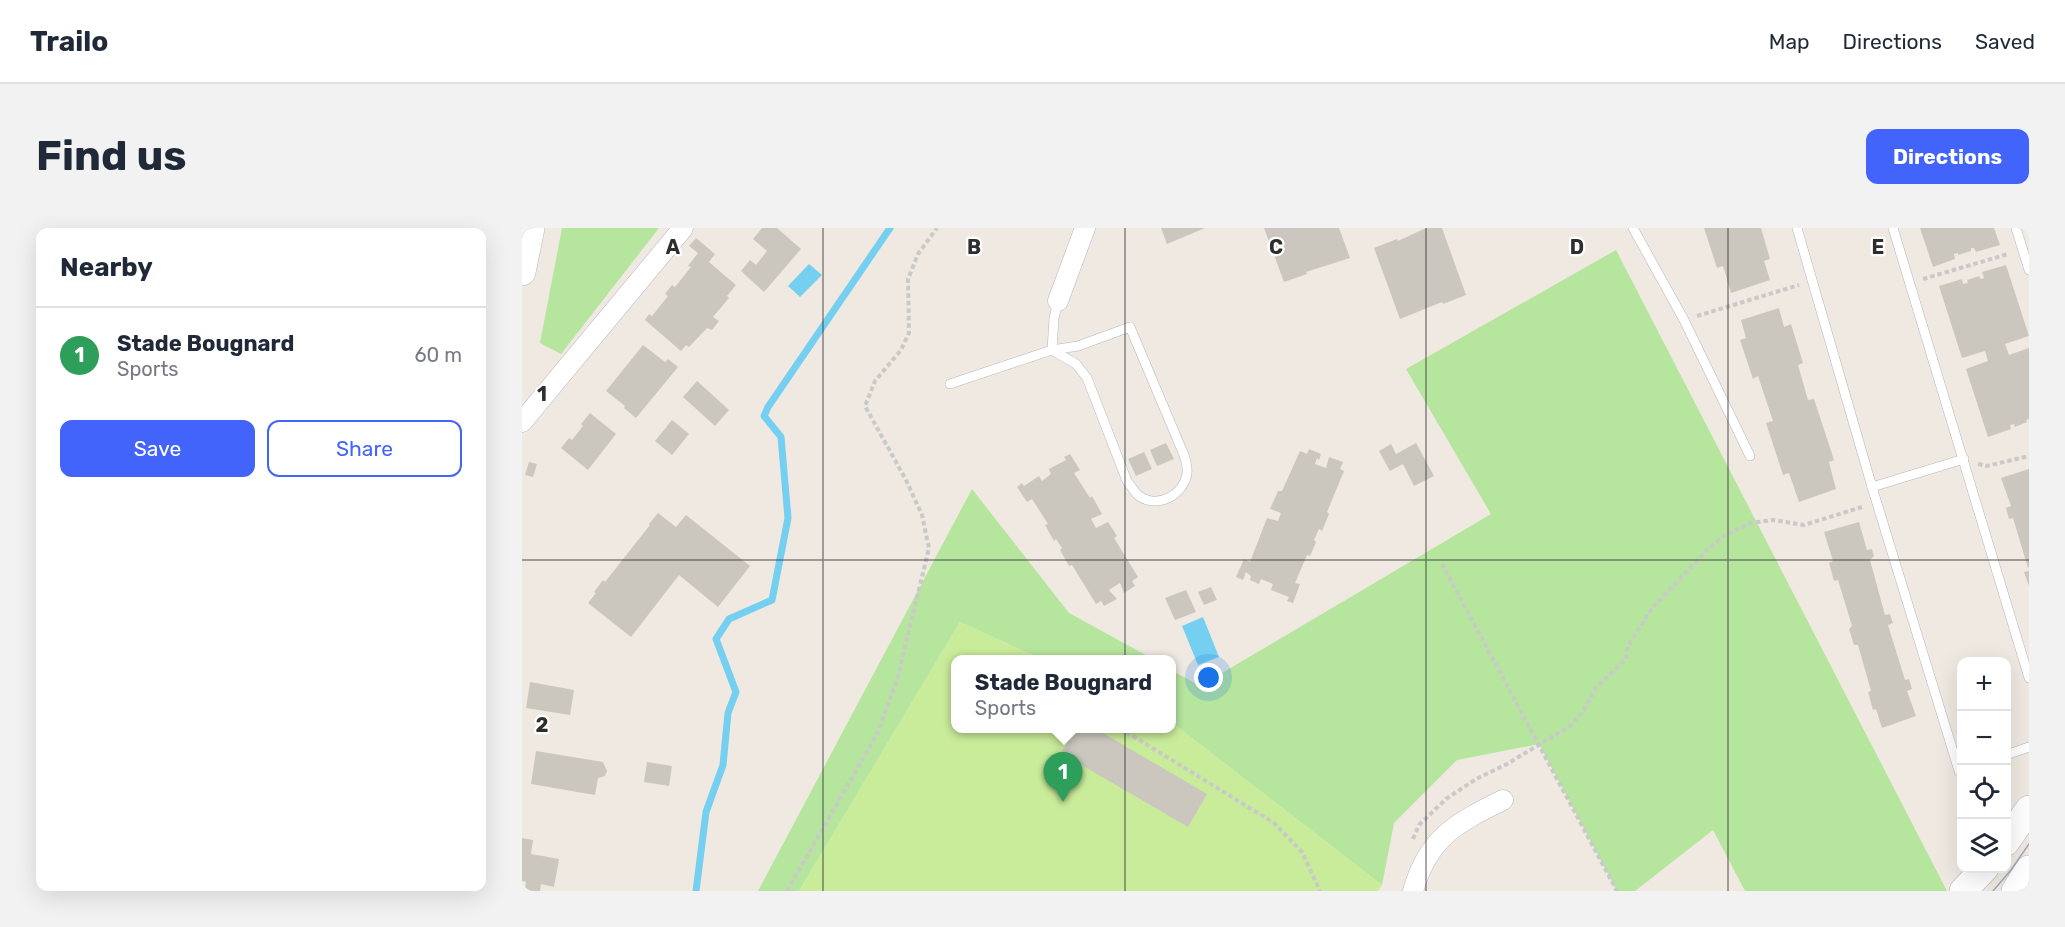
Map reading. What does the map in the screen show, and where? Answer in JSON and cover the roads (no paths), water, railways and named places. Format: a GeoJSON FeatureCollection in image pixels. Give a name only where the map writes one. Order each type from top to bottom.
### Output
{"type":"FeatureCollection","features":[{"type":"Feature","properties":{"kind":"main road"},"geometry":{"type":"LineString","coordinates":[[522,272],[531,228]]}},
{"type":"Feature","properties":{"kind":"main road"},"geometry":{"type":"LineString","coordinates":[[2011,836],[2029,809]]}},
{"type":"Feature","properties":{"kind":"main road"},"geometry":{"type":"LineString","coordinates":[[2015,891],[2029,869]]}},
{"type":"Feature","properties":{"kind":"main road"},"geometry":{"type":"LineString","coordinates":[[1963,891],[1979,873]]}},
{"type":"Feature","properties":{"kind":"street"},"geometry":{"type":"LineString","coordinates":[[522,422],[683,228]]}},
{"type":"Feature","properties":{"kind":"street"},"geometry":{"type":"LineString","coordinates":[[1058,301],[1085,228]]}},
{"type":"Feature","properties":{"kind":"street"},"geometry":{"type":"LineString","coordinates":[[1413,891],[1419,870],[1440,838],[1466,818],[1503,800]]}},
{"type":"Feature","properties":{"kind":"lane"},"geometry":{"type":"LineString","coordinates":[[1633,228],[1684,321],[1750,456]]}},
{"type":"Feature","properties":{"kind":"lane"},"geometry":{"type":"LineString","coordinates":[[1797,228],[1872,487],[1957,765]]}},
{"type":"Feature","properties":{"kind":"lane"},"geometry":{"type":"LineString","coordinates":[[1893,228],[2029,678]]}},
{"type":"Feature","properties":{"kind":"lane"},"geometry":{"type":"LineString","coordinates":[[2016,228],[2029,270]]}},
{"type":"Feature","properties":{"kind":"lane"},"geometry":{"type":"LineString","coordinates":[[1052,350],[1054,318],[1058,301]]}},
{"type":"Feature","properties":{"kind":"lane"},"geometry":{"type":"LineString","coordinates":[[950,384],[1052,350],[1078,346],[1130,327],[1184,455],[1188,472],[1182,487],[1169,499],[1151,501],[1139,496],[1127,481],[1087,378],[1076,364],[1052,350]]}},
{"type":"Feature","properties":{"kind":"lane"},"geometry":{"type":"LineString","coordinates":[[1872,487],[1964,459]]}},
{"type":"Feature","properties":{"kind":"lane"},"geometry":{"type":"LineString","coordinates":[[2011,754],[2029,747]]}},
{"type":"Feature","properties":{"kind":"water"},"geometry":{"type":"Polygon","coordinates":[[[809,264],[822,275],[800,297],[788,286],[809,264]]]}},
{"type":"Feature","properties":{"kind":"water"},"geometry":{"type":"Polygon","coordinates":[[[1203,617],[1219,657],[1198,665],[1182,626],[1203,617]]]}},
{"type":"Feature","properties":{"kind":"waterway"},"geometry":{"type":"LineString","coordinates":[[696,891],[706,812],[723,765],[728,713],[736,692],[716,639],[729,619],[772,600],[788,518],[781,437],[764,416],[890,228]]}},
{"type":"Feature","properties":{"kind":"tram line"},"geometry":{"type":"LineString","coordinates":[[1993,891],[2029,844]]}},
{"type":"Feature","properties":{"kind":"place","name":"Stade Bougnard"},"geometry":{"type":"Point","coordinates":[1063,802]}}]}
